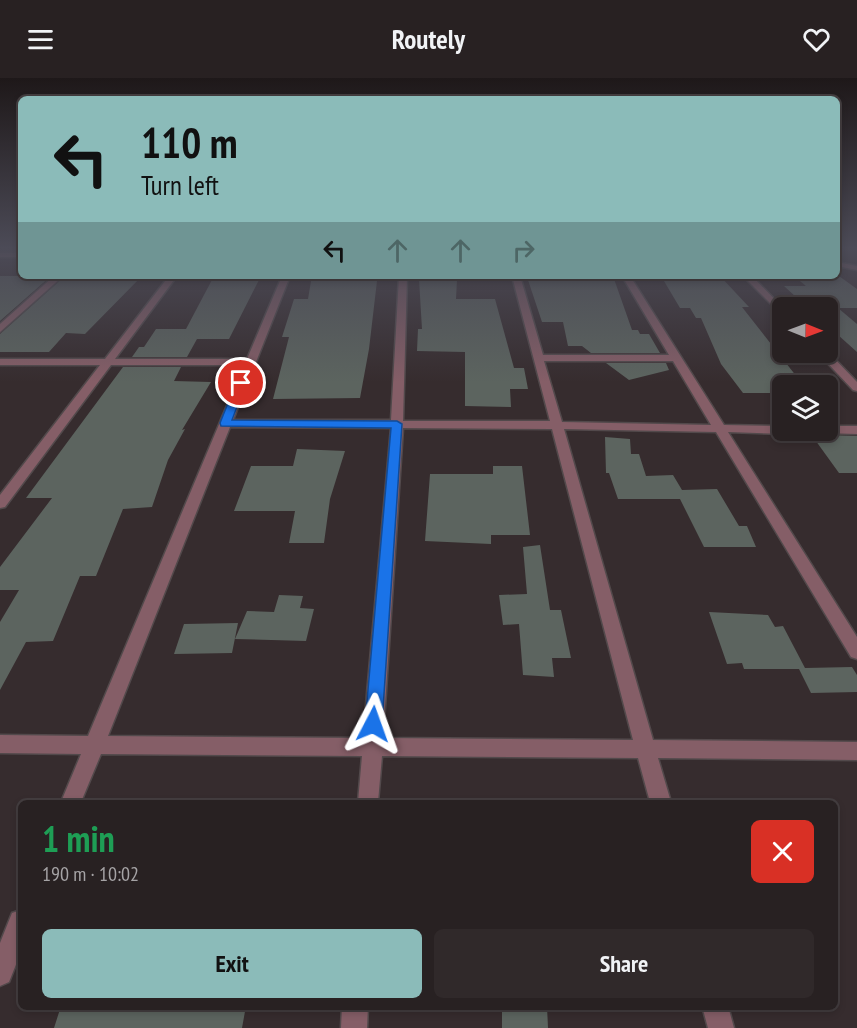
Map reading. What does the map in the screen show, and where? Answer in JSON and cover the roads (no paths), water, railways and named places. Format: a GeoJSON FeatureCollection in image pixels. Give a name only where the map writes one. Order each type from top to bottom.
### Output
{"type":"FeatureCollection","features":[{"type":"Feature","properties":{"kind":"street"},"geometry":{"type":"LineString","coordinates":[[0,329],[40,293]]}},
{"type":"Feature","properties":{"kind":"street"},"geometry":{"type":"LineString","coordinates":[[0,504],[160,293]]}},
{"type":"Feature","properties":{"kind":"street"},"geometry":{"type":"LineString","coordinates":[[72,800],[279,293]]}},
{"type":"Feature","properties":{"kind":"street"},"geometry":{"type":"LineString","coordinates":[[368,800],[397,424],[402,293]]}},
{"type":"Feature","properties":{"kind":"street"},"geometry":{"type":"LineString","coordinates":[[521,293],[659,800]]}},
{"type":"Feature","properties":{"kind":"street"},"geometry":{"type":"LineString","coordinates":[[637,293],[857,652]]}},
{"type":"Feature","properties":{"kind":"street"},"geometry":{"type":"LineString","coordinates":[[539,358],[677,358]]}},
{"type":"Feature","properties":{"kind":"street"},"geometry":{"type":"LineString","coordinates":[[0,362],[250,363]]}},
{"type":"Feature","properties":{"kind":"street"},"geometry":{"type":"LineString","coordinates":[[833,363],[857,388]]}},
{"type":"Feature","properties":{"kind":"street"},"geometry":{"type":"LineString","coordinates":[[225,423],[556,425],[772,430]]}},
{"type":"Feature","properties":{"kind":"street"},"geometry":{"type":"LineString","coordinates":[[838,430],[857,430]]}},
{"type":"Feature","properties":{"kind":"street"},"geometry":{"type":"LineString","coordinates":[[0,744],[857,751]]}},
{"type":"Feature","properties":{"kind":"street"},"geometry":{"type":"LineString","coordinates":[[0,973],[18,929]]}},
{"type":"Feature","properties":{"kind":"street"},"geometry":{"type":"LineString","coordinates":[[354,1028],[355,1010]]}},
{"type":"Feature","properties":{"kind":"street"},"geometry":{"type":"LineString","coordinates":[[716,1010],[721,1028]]}}]}
